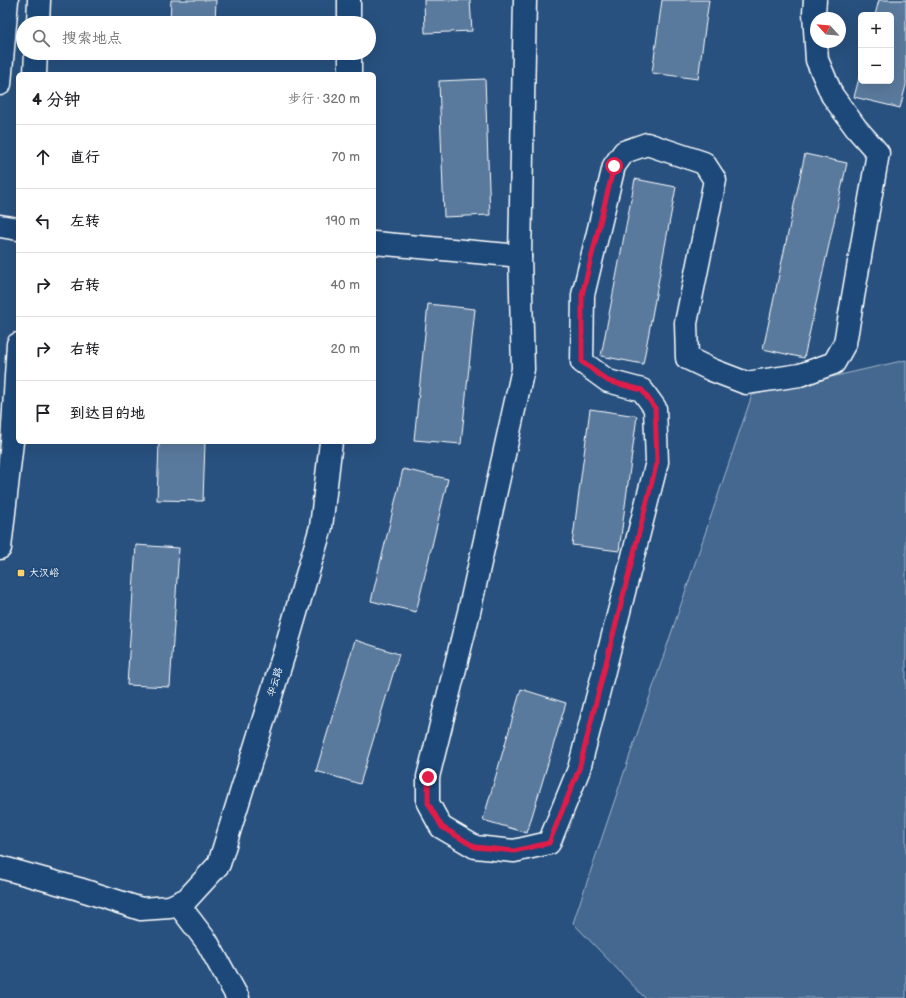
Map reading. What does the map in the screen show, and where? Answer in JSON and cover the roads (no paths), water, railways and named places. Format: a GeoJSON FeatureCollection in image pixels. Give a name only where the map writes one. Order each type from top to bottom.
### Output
{"type":"FeatureCollection","features":[{"type":"Feature","properties":{"kind":"street"},"geometry":{"type":"LineString","coordinates":[[0,84],[7,0]]}},
{"type":"Feature","properties":{"kind":"street"},"geometry":{"type":"LineString","coordinates":[[38,16],[39,0]]}},
{"type":"Feature","properties":{"kind":"street"},"geometry":{"type":"LineString","coordinates":[[349,0],[349,16]]}},
{"type":"Feature","properties":{"kind":"street"},"geometry":{"type":"LineString","coordinates":[[525,0],[520,256],[523,369],[469,612],[428,777],[428,803],[442,827],[475,847],[514,851],[549,843],[579,769],[657,462],[655,408],[642,390],[608,381],[582,362],[582,295],[614,166],[624,152],[647,144],[704,163],[715,180],[686,323],[687,358],[712,370],[746,383],[800,375],[834,363],[846,342],[878,153],[856,128],[832,95],[817,60],[814,13],[815,0]]}},
{"type":"Feature","properties":{"kind":"street"},"geometry":{"type":"LineString","coordinates":[[35,72],[36,60]]}},
{"type":"Feature","properties":{"kind":"street"},"geometry":{"type":"LineString","coordinates":[[350,60],[350,72]]}},
{"type":"Feature","properties":{"kind":"street"},"geometry":{"type":"LineString","coordinates":[[0,226],[16,230]]}},
{"type":"Feature","properties":{"kind":"street"},"geometry":{"type":"LineString","coordinates":[[376,243],[520,256]]}},
{"type":"Feature","properties":{"kind":"street"},"geometry":{"type":"LineString","coordinates":[[0,548],[12,442],[16,377]]}},
{"type":"Feature","properties":{"kind":"street","name":"华云路"},"geometry":{"type":"LineString","coordinates":[[0,867],[78,889],[140,909],[170,908],[187,899],[219,864],[321,527],[331,444]]}},
{"type":"Feature","properties":{"kind":"street"},"geometry":{"type":"LineString","coordinates":[[178,904],[207,942],[238,998]]}},
{"type":"Feature","properties":{"kind":"place","name":"大汉峪"},"geometry":{"type":"Point","coordinates":[21,573]}}]}
